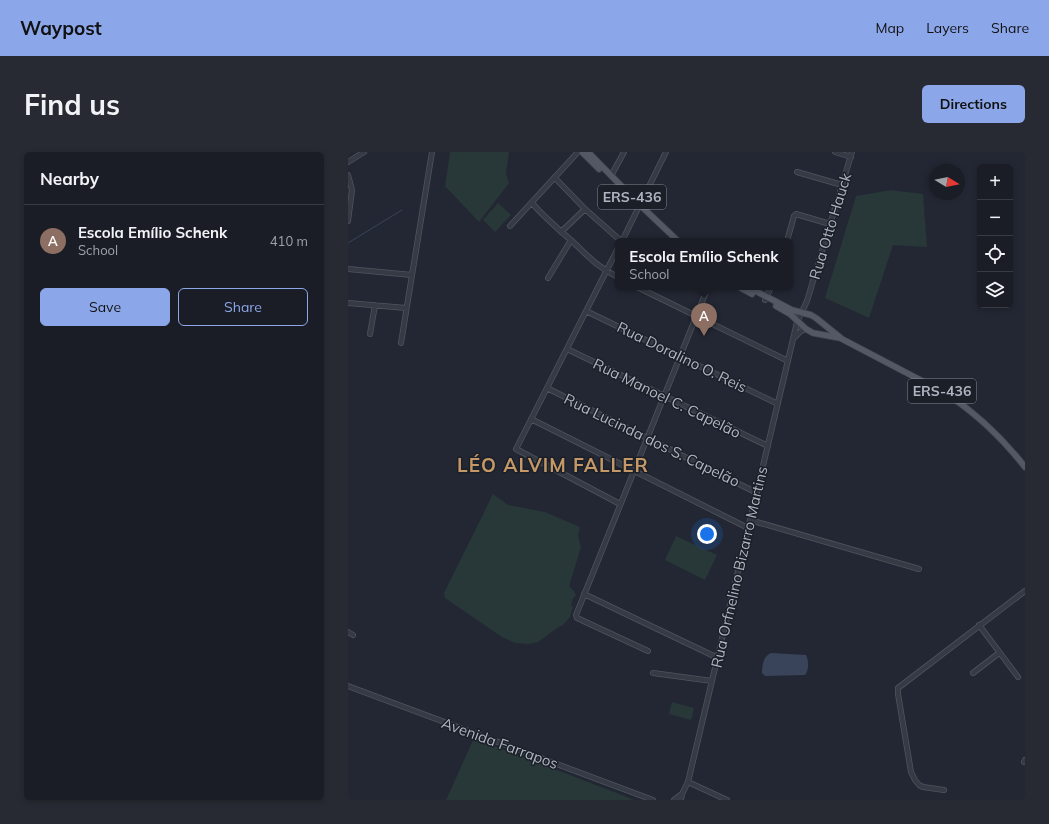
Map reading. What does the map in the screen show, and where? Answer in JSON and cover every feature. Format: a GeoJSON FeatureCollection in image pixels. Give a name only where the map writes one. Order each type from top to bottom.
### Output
{"type":"FeatureCollection","features":[{"type":"Feature","properties":{"kind":"main road","name":"ERS-436"},"geometry":{"type":"LineString","coordinates":[[586,153],[611,176],[639,207],[675,238]]}},
{"type":"Feature","properties":{"kind":"main road","name":"ERS-436"},"geometry":{"type":"LineString","coordinates":[[586,153],[669,238]]}},
{"type":"Feature","properties":{"kind":"main road","name":"ERS-436"},"geometry":{"type":"LineString","coordinates":[[746,290],[792,310],[811,315],[821,321],[842,339],[930,384],[962,404],[999,436],[1025,467]]}},
{"type":"Feature","properties":{"kind":"main road","name":"ERS-436"},"geometry":{"type":"LineString","coordinates":[[752,290],[790,314],[806,330],[813,333],[842,339]]}},
{"type":"Feature","properties":{"kind":"main road"},"geometry":{"type":"LineString","coordinates":[[813,333],[819,330],[821,327],[821,321]]}},
{"type":"Feature","properties":{"kind":"street"},"geometry":{"type":"LineString","coordinates":[[348,162],[364,152]]}},
{"type":"Feature","properties":{"kind":"street"},"geometry":{"type":"LineString","coordinates":[[401,343],[432,152]]}},
{"type":"Feature","properties":{"kind":"street"},"geometry":{"type":"LineString","coordinates":[[510,226],[578,152]]}},
{"type":"Feature","properties":{"kind":"street"},"geometry":{"type":"LineString","coordinates":[[611,176],[624,152]]}},
{"type":"Feature","properties":{"kind":"street"},"geometry":{"type":"LineString","coordinates":[[623,238],[666,152]]}},
{"type":"Feature","properties":{"kind":"street"},"geometry":{"type":"LineString","coordinates":[[835,152],[851,154]]}},
{"type":"Feature","properties":{"kind":"street","name":"Rua Otto Hauck"},"geometry":{"type":"LineString","coordinates":[[807,300],[851,154]]}},
{"type":"Feature","properties":{"kind":"street"},"geometry":{"type":"LineString","coordinates":[[798,172],[842,185]]}},
{"type":"Feature","properties":{"kind":"street"},"geometry":{"type":"LineString","coordinates":[[348,175],[352,190],[348,221]]}},
{"type":"Feature","properties":{"kind":"street"},"geometry":{"type":"LineString","coordinates":[[555,178],[618,238]]}},
{"type":"Feature","properties":{"kind":"street"},"geometry":{"type":"LineString","coordinates":[[532,203],[594,263],[615,276]]}},
{"type":"Feature","properties":{"kind":"street"},"geometry":{"type":"LineString","coordinates":[[561,232],[586,209]]}},
{"type":"Feature","properties":{"kind":"street"},"geometry":{"type":"LineString","coordinates":[[788,238],[794,216],[796,214],[830,224]]}},
{"type":"Feature","properties":{"kind":"street"},"geometry":{"type":"LineString","coordinates":[[548,278],[571,240]]}},
{"type":"Feature","properties":{"kind":"street"},"geometry":{"type":"LineString","coordinates":[[615,254],[516,449],[620,504]]}},
{"type":"Feature","properties":{"kind":"street"},"geometry":{"type":"LineString","coordinates":[[348,269],[412,275]]}},
{"type":"Feature","properties":{"kind":"street"},"geometry":{"type":"LineString","coordinates":[[643,290],[788,361]]}},
{"type":"Feature","properties":{"kind":"street"},"geometry":{"type":"LineString","coordinates":[[648,651],[576,617],[707,290]]}},
{"type":"Feature","properties":{"kind":"street"},"geometry":{"type":"LineString","coordinates":[[766,299],[770,290]]}},
{"type":"Feature","properties":{"kind":"street"},"geometry":{"type":"LineString","coordinates":[[807,300],[811,315]]}},
{"type":"Feature","properties":{"kind":"street","name":"Rua Orfnelino Bizarro Martins"},"geometry":{"type":"LineString","coordinates":[[682,794],[688,782],[793,340],[798,322],[807,300]]}},
{"type":"Feature","properties":{"kind":"street"},"geometry":{"type":"LineString","coordinates":[[348,303],[406,308]]}},
{"type":"Feature","properties":{"kind":"street"},"geometry":{"type":"LineString","coordinates":[[370,334],[375,305]]}},
{"type":"Feature","properties":{"kind":"street","name":"Rua Doralino O. Reis"},"geometry":{"type":"LineString","coordinates":[[586,311],[778,404]]}},
{"type":"Feature","properties":{"kind":"street"},"geometry":{"type":"LineString","coordinates":[[793,340],[801,331],[806,330]]}},
{"type":"Feature","properties":{"kind":"street","name":"Rua Manoel C. Capelão"},"geometry":{"type":"LineString","coordinates":[[566,349],[768,446]]}},
{"type":"Feature","properties":{"kind":"street","name":"Rua Lucinda dos S. Capelão"},"geometry":{"type":"LineString","coordinates":[[547,388],[757,493]]}},
{"type":"Feature","properties":{"kind":"street"},"geometry":{"type":"LineString","coordinates":[[531,420],[748,528]]}},
{"type":"Feature","properties":{"kind":"street"},"geometry":{"type":"LineString","coordinates":[[750,520],[919,569]]}},
{"type":"Feature","properties":{"kind":"street"},"geometry":{"type":"LineString","coordinates":[[944,790],[919,785],[911,772],[898,694],[900,686],[1025,591]]}},
{"type":"Feature","properties":{"kind":"street"},"geometry":{"type":"LineString","coordinates":[[584,594],[718,658]]}},
{"type":"Feature","properties":{"kind":"street"},"geometry":{"type":"LineString","coordinates":[[979,625],[1018,677]]}},
{"type":"Feature","properties":{"kind":"street"},"geometry":{"type":"LineString","coordinates":[[348,632],[353,635]]}},
{"type":"Feature","properties":{"kind":"street"},"geometry":{"type":"LineString","coordinates":[[973,673],[999,653]]}},
{"type":"Feature","properties":{"kind":"street"},"geometry":{"type":"LineString","coordinates":[[653,673],[712,681]]}},
{"type":"Feature","properties":{"kind":"street","name":"Avenida Farrapos"},"geometry":{"type":"LineString","coordinates":[[348,686],[653,800]]}},
{"type":"Feature","properties":{"kind":"street"},"geometry":{"type":"LineString","coordinates":[[688,782],[727,800]]}},
{"type":"Feature","properties":{"kind":"street"},"geometry":{"type":"LineString","coordinates":[[674,800],[682,794]]}},
{"type":"Feature","properties":{"kind":"street"},"geometry":{"type":"LineString","coordinates":[[681,800],[682,794]]}},
{"type":"Feature","properties":{"kind":"shaded area"},"geometry":{"type":"Polygon","coordinates":[[[450,152],[509,152],[506,174],[509,183],[479,222],[445,186],[450,152]]]}},
{"type":"Feature","properties":{"kind":"shaded area"},"geometry":{"type":"Polygon","coordinates":[[[891,190],[923,194],[927,247],[893,245],[869,318],[825,298],[856,196],[891,190]]]}},
{"type":"Feature","properties":{"kind":"shaded area"},"geometry":{"type":"Polygon","coordinates":[[[498,203],[511,215],[495,232],[483,220],[498,203]]]}},
{"type":"Feature","properties":{"kind":"shaded area"},"geometry":{"type":"Polygon","coordinates":[[[493,494],[508,505],[545,512],[580,527],[578,536],[581,547],[569,586],[574,591],[576,596],[573,598],[571,605],[573,607],[570,617],[562,626],[538,642],[529,644],[515,643],[502,637],[445,598],[444,593],[493,494]]]}},
{"type":"Feature","properties":{"kind":"shaded area"},"geometry":{"type":"Polygon","coordinates":[[[676,536],[717,555],[705,580],[665,560],[676,536]]]}},
{"type":"Feature","properties":{"kind":"shaded area"},"geometry":{"type":"Polygon","coordinates":[[[672,702],[694,708],[691,720],[669,714],[672,702]]]}},
{"type":"Feature","properties":{"kind":"shaded area"},"geometry":{"type":"Polygon","coordinates":[[[474,738],[627,797],[634,800],[446,800],[474,738]]]}},
{"type":"Feature","properties":{"kind":"water"},"geometry":{"type":"Polygon","coordinates":[[[771,653],[806,655],[808,665],[805,675],[765,676],[762,673],[763,664],[766,656],[771,653]]]}},
{"type":"Feature","properties":{"kind":"waterway"},"geometry":{"type":"LineString","coordinates":[[348,243],[402,210]]}},
{"type":"Feature","properties":{"kind":"place","name":"Escola Emílio Schenk"},"geometry":{"type":"Point","coordinates":[704,336]}},
{"type":"Feature","properties":{"kind":"district","name":"LÉO ALVIM FALLER"},"geometry":{"type":"Point","coordinates":[553,465]}}]}
